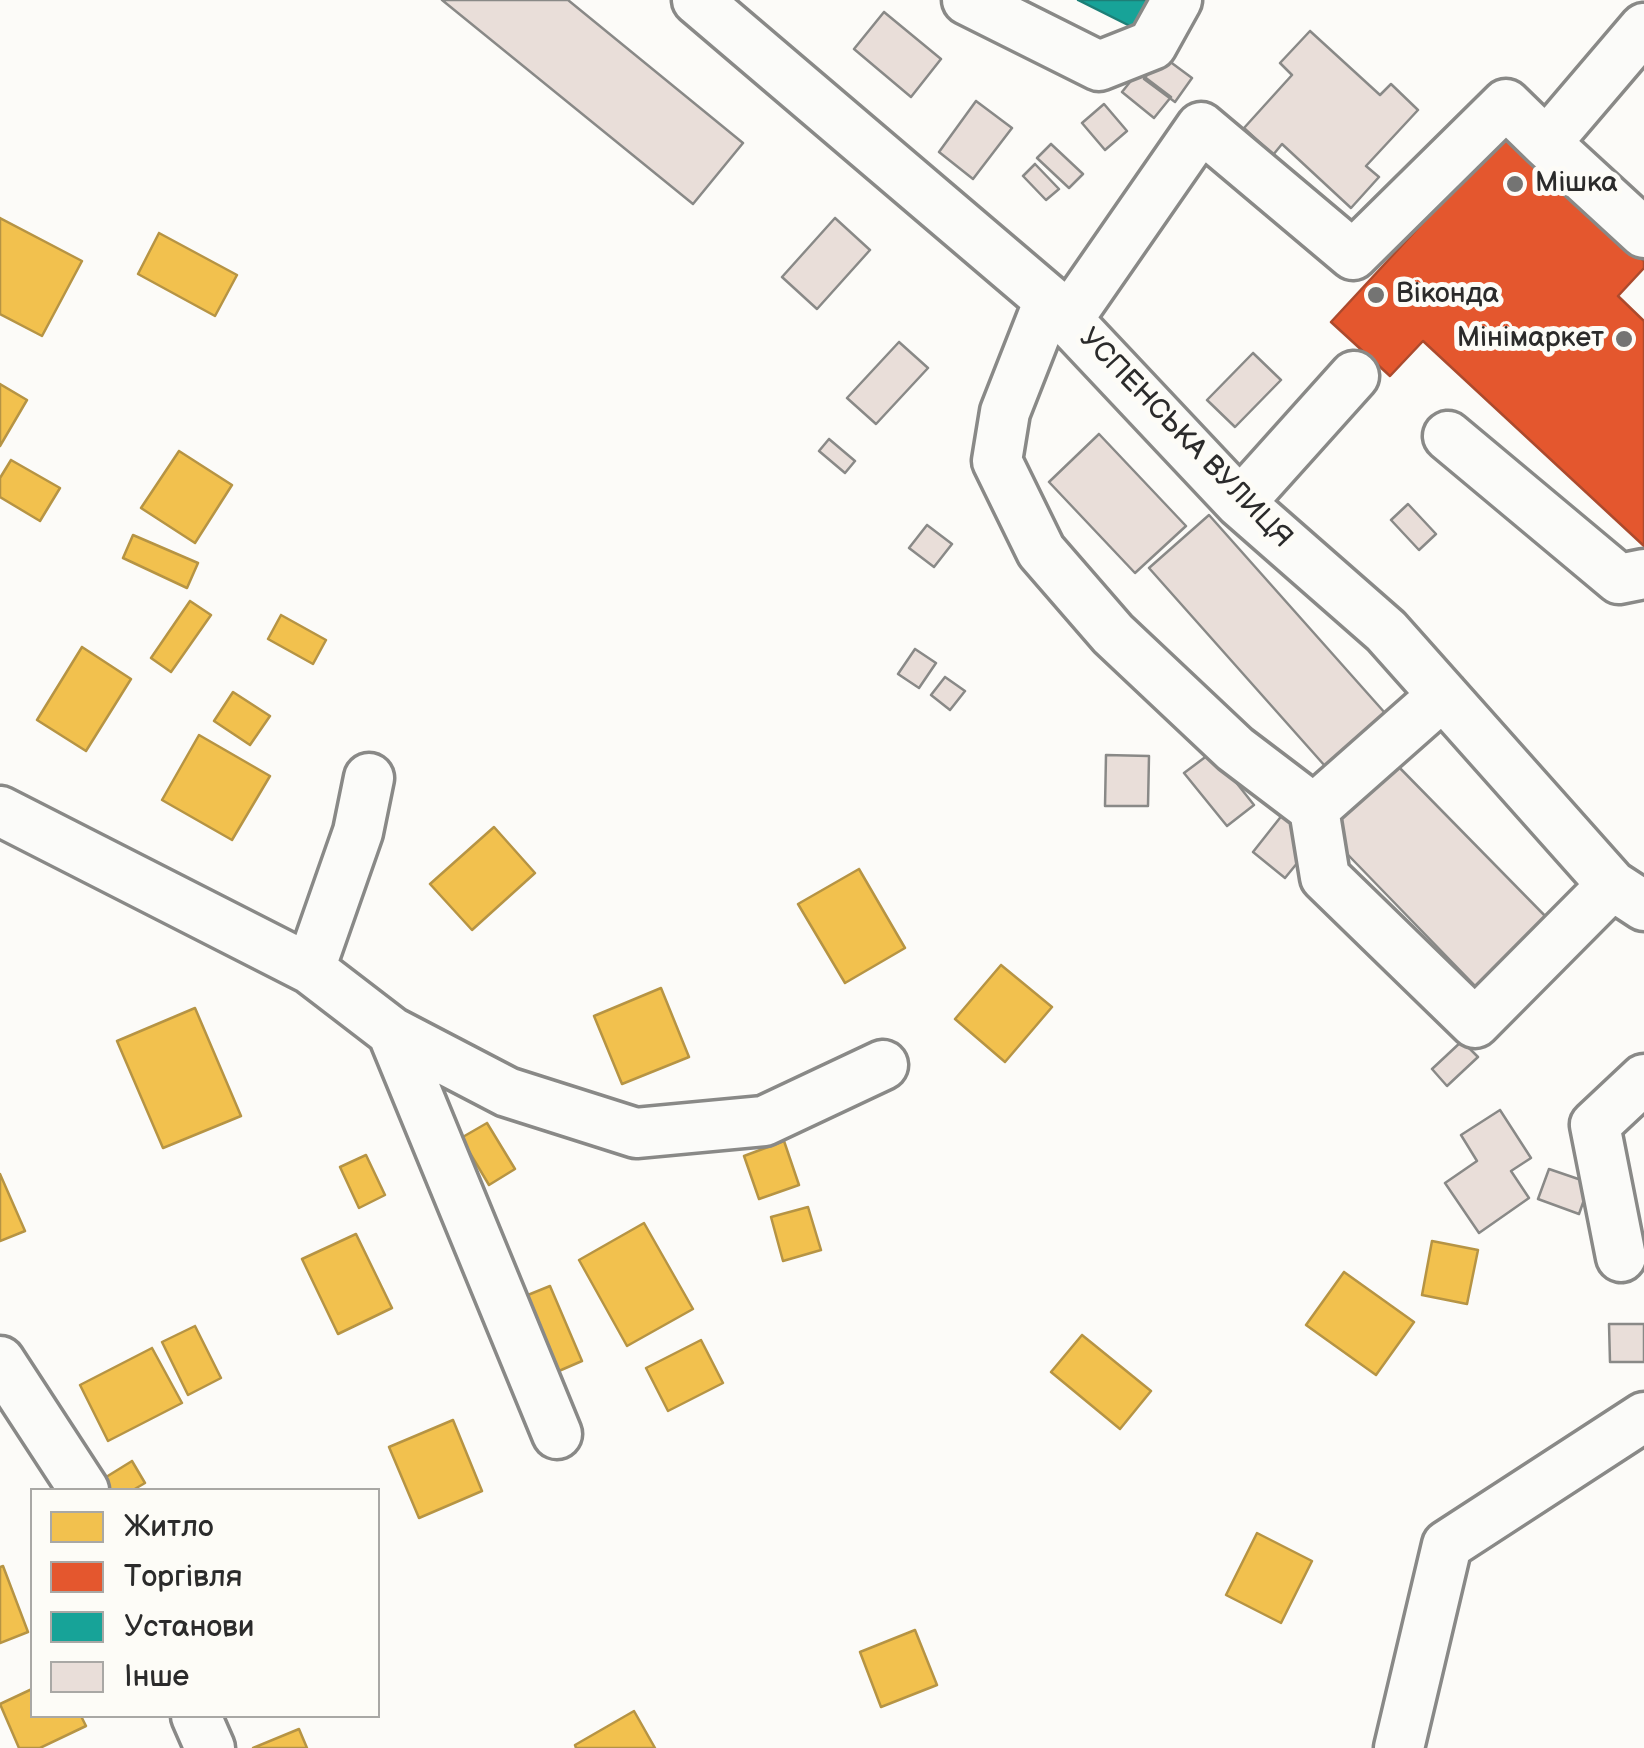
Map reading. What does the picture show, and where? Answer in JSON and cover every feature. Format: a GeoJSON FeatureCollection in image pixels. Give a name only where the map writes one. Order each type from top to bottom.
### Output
{"type":"FeatureCollection","features":[{"type":"Feature","properties":{"kind":"street","name":"УСПЕНСЬКА ВУЛИЦЯ"},"geometry":{"type":"LineString","coordinates":[[697,0],[1058,309],[1240,503],[1386,631],[1628,895]]}},
{"type":"Feature","properties":{"kind":"street"},"geometry":{"type":"LineString","coordinates":[[968,0],[1099,66],[1152,45],[1177,0]]}},
{"type":"Feature","properties":{"kind":"street"},"geometry":{"type":"LineString","coordinates":[[1546,143],[1644,28]]}},
{"type":"Feature","properties":{"kind":"street"},"geometry":{"type":"LineString","coordinates":[[1628,895],[1475,1023],[1325,877],[1314,810],[1175,696],[1112,634],[1041,551],[997,461],[1005,412],[1058,309],[1201,127],[1354,255],[1506,104],[1644,233]]}},
{"type":"Feature","properties":{"kind":"street"},"geometry":{"type":"LineString","coordinates":[[1240,503],[1354,376]]}},
{"type":"Feature","properties":{"kind":"street"},"geometry":{"type":"LineString","coordinates":[[1448,436],[1619,578],[1644,574]]}},
{"type":"Feature","properties":{"kind":"street"},"geometry":{"type":"LineString","coordinates":[[1314,810],[1443,695]]}},
{"type":"Feature","properties":{"kind":"street"},"geometry":{"type":"LineString","coordinates":[[310,969],[358,832],[370,778]]}},
{"type":"Feature","properties":{"kind":"street"},"geometry":{"type":"LineString","coordinates":[[0,811],[310,969],[392,1032],[507,1092],[636,1133],[764,1121],[883,1066]]}},
{"type":"Feature","properties":{"kind":"street"},"geometry":{"type":"LineString","coordinates":[[392,1032],[558,1434]]}},
{"type":"Feature","properties":{"kind":"street"},"geometry":{"type":"LineString","coordinates":[[1621,1257],[1595,1126],[1644,1079]]}},
{"type":"Feature","properties":{"kind":"street"},"geometry":{"type":"LineString","coordinates":[[0,1361],[83,1488]]}},
{"type":"Feature","properties":{"kind":"street"},"geometry":{"type":"LineString","coordinates":[[1398,1748],[1447,1544],[1644,1417]]}},
{"type":"Feature","properties":{"kind":"street"},"geometry":{"type":"LineString","coordinates":[[197,1718],[210,1748]]}},
{"type":"Feature","properties":{"kind":"building: Житло"},"geometry":{"type":"Polygon","coordinates":[[[0,218],[82,261],[42,336],[0,314],[0,218]]]}},
{"type":"Feature","properties":{"kind":"building: Житло"},"geometry":{"type":"Polygon","coordinates":[[[159,233],[237,275],[215,316],[138,274],[159,233]]]}},
{"type":"Feature","properties":{"kind":"building: Житло"},"geometry":{"type":"Polygon","coordinates":[[[0,384],[27,400],[0,446],[0,384]]]}},
{"type":"Feature","properties":{"kind":"building: Житло"},"geometry":{"type":"Polygon","coordinates":[[[179,451],[232,485],[195,543],[141,508],[179,451]]]}},
{"type":"Feature","properties":{"kind":"building: Житло"},"geometry":{"type":"Polygon","coordinates":[[[11,460],[60,488],[40,521],[0,497],[0,478],[11,460]]]}},
{"type":"Feature","properties":{"kind":"building: Житло"},"geometry":{"type":"Polygon","coordinates":[[[133,535],[198,563],[187,588],[123,558],[133,535]]]}},
{"type":"Feature","properties":{"kind":"building: Житло"},"geometry":{"type":"Polygon","coordinates":[[[190,601],[211,615],[171,672],[151,658],[190,601]]]}},
{"type":"Feature","properties":{"kind":"building: Житло"},"geometry":{"type":"Polygon","coordinates":[[[281,615],[326,640],[313,664],[268,639],[281,615]]]}},
{"type":"Feature","properties":{"kind":"building: Житло"},"geometry":{"type":"Polygon","coordinates":[[[82,647],[131,679],[86,751],[37,720],[82,647]]]}},
{"type":"Feature","properties":{"kind":"building: Житло"},"geometry":{"type":"Polygon","coordinates":[[[233,692],[270,716],[250,745],[214,721],[233,692]]]}},
{"type":"Feature","properties":{"kind":"building: Житло"},"geometry":{"type":"Polygon","coordinates":[[[199,735],[270,776],[232,840],[162,800],[199,735]]]}},
{"type":"Feature","properties":{"kind":"building: Житло"},"geometry":{"type":"Polygon","coordinates":[[[494,827],[535,873],[472,930],[430,884],[494,827]]]}},
{"type":"Feature","properties":{"kind":"building: Житло"},"geometry":{"type":"Polygon","coordinates":[[[859,869],[905,948],[845,983],[798,904],[859,869]]]}},
{"type":"Feature","properties":{"kind":"building: Житло"},"geometry":{"type":"Polygon","coordinates":[[[1001,965],[1052,1007],[1005,1062],[955,1019],[1001,965]]]}},
{"type":"Feature","properties":{"kind":"building: Житло"},"geometry":{"type":"Polygon","coordinates":[[[661,988],[689,1057],[622,1084],[594,1016],[661,988]]]}},
{"type":"Feature","properties":{"kind":"building: Житло"},"geometry":{"type":"Polygon","coordinates":[[[195,1008],[241,1116],[163,1148],[117,1041],[195,1008]]]}},
{"type":"Feature","properties":{"kind":"building: Житло"},"geometry":{"type":"Polygon","coordinates":[[[487,1123],[515,1169],[489,1185],[461,1138],[487,1123]]]}},
{"type":"Feature","properties":{"kind":"building: Житло"},"geometry":{"type":"Polygon","coordinates":[[[784,1141],[799,1185],[759,1199],[744,1156],[784,1141]]]}},
{"type":"Feature","properties":{"kind":"building: Житло"},"geometry":{"type":"Polygon","coordinates":[[[366,1155],[385,1195],[359,1208],[340,1167],[366,1155]]]}},
{"type":"Feature","properties":{"kind":"building: Житло"},"geometry":{"type":"Polygon","coordinates":[[[0,1174],[25,1231],[0,1241],[0,1174]]]}},
{"type":"Feature","properties":{"kind":"building: Житло"},"geometry":{"type":"Polygon","coordinates":[[[808,1207],[821,1250],[783,1261],[771,1217],[808,1207]]]}},
{"type":"Feature","properties":{"kind":"building: Житло"},"geometry":{"type":"Polygon","coordinates":[[[644,1223],[693,1309],[627,1346],[579,1260],[644,1223]]]}},
{"type":"Feature","properties":{"kind":"building: Житло"},"geometry":{"type":"Polygon","coordinates":[[[356,1234],[392,1308],[338,1334],[302,1259],[356,1234]]]}},
{"type":"Feature","properties":{"kind":"building: Житло"},"geometry":{"type":"Polygon","coordinates":[[[1432,1241],[1478,1250],[1467,1304],[1422,1295],[1432,1241]]]}},
{"type":"Feature","properties":{"kind":"building: Житло"},"geometry":{"type":"Polygon","coordinates":[[[1344,1272],[1414,1322],[1376,1375],[1306,1325],[1344,1272]]]}},
{"type":"Feature","properties":{"kind":"building: Житло"},"geometry":{"type":"Polygon","coordinates":[[[550,1286],[582,1361],[545,1377],[513,1301],[550,1286]]]}},
{"type":"Feature","properties":{"kind":"building: Житло"},"geometry":{"type":"Polygon","coordinates":[[[195,1326],[221,1378],[188,1395],[162,1342],[195,1326]]]}},
{"type":"Feature","properties":{"kind":"building: Житло"},"geometry":{"type":"Polygon","coordinates":[[[1082,1335],[1151,1391],[1120,1429],[1051,1372],[1082,1335]]]}},
{"type":"Feature","properties":{"kind":"building: Житло"},"geometry":{"type":"Polygon","coordinates":[[[701,1340],[723,1383],[668,1411],[646,1368],[701,1340]]]}},
{"type":"Feature","properties":{"kind":"building: Житло"},"geometry":{"type":"Polygon","coordinates":[[[152,1348],[182,1403],[108,1441],[80,1385],[152,1348]]]}},
{"type":"Feature","properties":{"kind":"building: Житло"},"geometry":{"type":"Polygon","coordinates":[[[453,1420],[482,1491],[419,1518],[389,1447],[453,1420]]]}},
{"type":"Feature","properties":{"kind":"building: Житло"},"geometry":{"type":"Polygon","coordinates":[[[132,1461],[145,1483],[136,1488],[101,1488],[98,1482],[132,1461]]]}},
{"type":"Feature","properties":{"kind":"building: Житло"},"geometry":{"type":"Polygon","coordinates":[[[1257,1533],[1312,1561],[1281,1623],[1226,1595],[1257,1533]]]}},
{"type":"Feature","properties":{"kind":"building: Житло"},"geometry":{"type":"Polygon","coordinates":[[[3,1566],[28,1632],[0,1643],[0,1567],[3,1566]]]}},
{"type":"Feature","properties":{"kind":"building: Житло"},"geometry":{"type":"Polygon","coordinates":[[[915,1630],[937,1685],[881,1707],[860,1652],[915,1630]]]}},
{"type":"Feature","properties":{"kind":"building: Житло"},"geometry":{"type":"Polygon","coordinates":[[[30,1690],[30,1718],[82,1718],[86,1726],[40,1748],[19,1748],[0,1704],[30,1690]]]}},
{"type":"Feature","properties":{"kind":"building: Житло"},"geometry":{"type":"Polygon","coordinates":[[[634,1711],[655,1748],[576,1748],[575,1745],[634,1711]]]}},
{"type":"Feature","properties":{"kind":"building: Житло"},"geometry":{"type":"Polygon","coordinates":[[[299,1729],[307,1748],[253,1748],[299,1729]]]}},
{"type":"Feature","properties":{"kind":"building: Торгівля"},"geometry":{"type":"Polygon","coordinates":[[[1506,133],[1644,261],[1644,268],[1618,296],[1644,321],[1644,546],[1423,341],[1390,376],[1331,322],[1506,133]]]}},
{"type":"Feature","properties":{"kind":"building: Установи"},"geometry":{"type":"Polygon","coordinates":[[[1078,0],[1154,0],[1138,30],[1078,0]]]}},
{"type":"Feature","properties":{"kind":"building: Інше"},"geometry":{"type":"Polygon","coordinates":[[[442,0],[568,0],[743,143],[693,204],[442,0]]]}},
{"type":"Feature","properties":{"kind":"building: Інше"},"geometry":{"type":"Polygon","coordinates":[[[884,12],[941,59],[911,97],[854,49],[884,12]]]}},
{"type":"Feature","properties":{"kind":"building: Інше"},"geometry":{"type":"Polygon","coordinates":[[[1310,31],[1380,95],[1391,84],[1418,110],[1366,166],[1379,177],[1351,208],[1282,144],[1273,155],[1244,128],[1292,75],[1280,63],[1310,31]]]}},
{"type":"Feature","properties":{"kind":"building: Інше"},"geometry":{"type":"Polygon","coordinates":[[[1161,55],[1192,78],[1175,102],[1144,79],[1161,55]]]}},
{"type":"Feature","properties":{"kind":"building: Інше"},"geometry":{"type":"Polygon","coordinates":[[[1138,72],[1171,97],[1154,118],[1122,92],[1138,72]]]}},
{"type":"Feature","properties":{"kind":"building: Інше"},"geometry":{"type":"Polygon","coordinates":[[[976,101],[1012,128],[973,179],[939,152],[976,101]]]}},
{"type":"Feature","properties":{"kind":"building: Інше"},"geometry":{"type":"Polygon","coordinates":[[[1104,104],[1127,131],[1105,150],[1082,123],[1104,104]]]}},
{"type":"Feature","properties":{"kind":"building: Інше"},"geometry":{"type":"Polygon","coordinates":[[[1051,144],[1083,174],[1069,188],[1037,158],[1051,144]]]}},
{"type":"Feature","properties":{"kind":"building: Інше"},"geometry":{"type":"Polygon","coordinates":[[[1035,164],[1059,189],[1046,200],[1023,176],[1035,164]]]}},
{"type":"Feature","properties":{"kind":"building: Інше"},"geometry":{"type":"Polygon","coordinates":[[[835,218],[870,250],[817,309],[782,277],[835,218]]]}},
{"type":"Feature","properties":{"kind":"building: Інше"},"geometry":{"type":"Polygon","coordinates":[[[899,342],[928,368],[876,424],[847,398],[899,342]]]}},
{"type":"Feature","properties":{"kind":"building: Інше"},"geometry":{"type":"Polygon","coordinates":[[[1253,353],[1281,380],[1235,427],[1207,400],[1253,353]]]}},
{"type":"Feature","properties":{"kind":"building: Інше"},"geometry":{"type":"Polygon","coordinates":[[[1099,434],[1186,526],[1135,573],[1049,482],[1099,434]]]}},
{"type":"Feature","properties":{"kind":"building: Інше"},"geometry":{"type":"Polygon","coordinates":[[[829,439],[855,461],[845,473],[819,451],[829,439]]]}},
{"type":"Feature","properties":{"kind":"building: Інше"},"geometry":{"type":"Polygon","coordinates":[[[1408,504],[1436,534],[1419,550],[1391,520],[1408,504]]]}},
{"type":"Feature","properties":{"kind":"building: Інше"},"geometry":{"type":"Polygon","coordinates":[[[1209,515],[1393,722],[1333,775],[1149,568],[1209,515]]]}},
{"type":"Feature","properties":{"kind":"building: Інше"},"geometry":{"type":"Polygon","coordinates":[[[927,525],[952,544],[934,567],[909,548],[927,525]]]}},
{"type":"Feature","properties":{"kind":"building: Інше"},"geometry":{"type":"Polygon","coordinates":[[[915,649],[936,663],[919,688],[898,674],[915,649]]]}},
{"type":"Feature","properties":{"kind":"building: Інше"},"geometry":{"type":"Polygon","coordinates":[[[945,677],[965,691],[950,710],[931,695],[945,677]]]}},
{"type":"Feature","properties":{"kind":"building: Інше"},"geometry":{"type":"Polygon","coordinates":[[[1212,752],[1254,805],[1227,826],[1184,773],[1212,752]]]}},
{"type":"Feature","properties":{"kind":"building: Інше"},"geometry":{"type":"Polygon","coordinates":[[[1106,755],[1149,756],[1148,806],[1105,806],[1106,755]]]}},
{"type":"Feature","properties":{"kind":"building: Інше"},"geometry":{"type":"Polygon","coordinates":[[[1391,759],[1552,923],[1481,992],[1321,827],[1391,759]]]}},
{"type":"Feature","properties":{"kind":"building: Інше"},"geometry":{"type":"Polygon","coordinates":[[[1283,814],[1316,840],[1285,878],[1253,852],[1283,814]]]}},
{"type":"Feature","properties":{"kind":"building: Інше"},"geometry":{"type":"Polygon","coordinates":[[[1462,1041],[1478,1057],[1447,1086],[1432,1069],[1462,1041]]]}},
{"type":"Feature","properties":{"kind":"building: Інше"},"geometry":{"type":"Polygon","coordinates":[[[1500,1110],[1531,1158],[1511,1171],[1529,1198],[1479,1233],[1445,1183],[1477,1161],[1461,1135],[1500,1110]]]}},
{"type":"Feature","properties":{"kind":"building: Інше"},"geometry":{"type":"Polygon","coordinates":[[[1549,1169],[1590,1183],[1579,1214],[1538,1199],[1549,1169]]]}},
{"type":"Feature","properties":{"kind":"building: Інше"},"geometry":{"type":"Polygon","coordinates":[[[1609,1324],[1644,1324],[1644,1362],[1610,1362],[1609,1324]]]}},
{"type":"Feature","properties":{"kind":"place","name":"Мішка"},"geometry":{"type":"Point","coordinates":[1515,184]}},
{"type":"Feature","properties":{"kind":"place","name":"Віконда"},"geometry":{"type":"Point","coordinates":[1376,295]}},
{"type":"Feature","properties":{"kind":"place","name":"Мінімаркет"},"geometry":{"type":"Point","coordinates":[1624,339]}}]}
